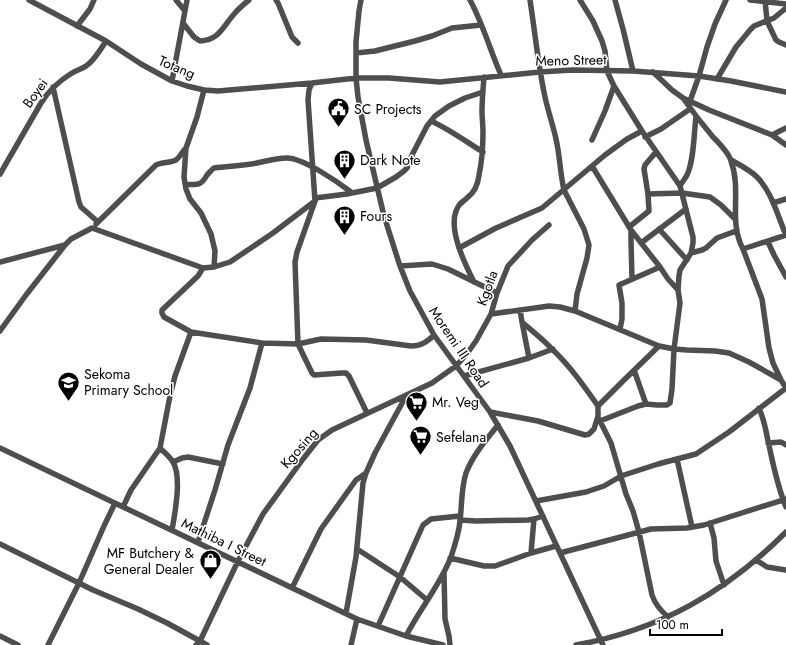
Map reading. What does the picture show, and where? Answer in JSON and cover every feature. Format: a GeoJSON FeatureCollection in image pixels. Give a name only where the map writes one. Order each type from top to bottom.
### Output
{"type":"FeatureCollection","features":[{"type":"Feature","properties":{"kind":"street","name":"Totang"},"geometry":{"type":"LineString","coordinates":[[29,0],[106,41],[141,64],[172,81],[187,86],[204,90],[218,90],[356,78]]}},
{"type":"Feature","properties":{"kind":"street"},"geometry":{"type":"LineString","coordinates":[[77,26],[90,9],[94,0]]}},
{"type":"Feature","properties":{"kind":"street"},"geometry":{"type":"LineString","coordinates":[[176,0],[185,11]]}},
{"type":"Feature","properties":{"kind":"street"},"geometry":{"type":"LineString","coordinates":[[172,81],[187,0]]}},
{"type":"Feature","properties":{"kind":"street"},"geometry":{"type":"LineString","coordinates":[[183,23],[194,37],[200,41],[209,40],[214,38],[226,26],[235,13],[249,0]]}},
{"type":"Feature","properties":{"kind":"street"},"geometry":{"type":"LineString","coordinates":[[276,0],[292,37],[298,44]]}},
{"type":"Feature","properties":{"kind":"street","name":"Moremi III Road"},"geometry":{"type":"LineString","coordinates":[[361,0],[356,53],[356,78],[361,117],[384,216],[400,266],[410,291],[434,335],[490,412],[510,446],[602,642]]}},
{"type":"Feature","properties":{"kind":"street"},"geometry":{"type":"LineString","coordinates":[[470,0],[477,13],[501,75]]}},
{"type":"Feature","properties":{"kind":"street"},"geometry":{"type":"LineString","coordinates":[[530,0],[540,72],[545,99],[556,137],[564,190],[584,229],[589,245],[577,294],[575,311]]}},
{"type":"Feature","properties":{"kind":"street"},"geometry":{"type":"LineString","coordinates":[[490,412],[538,421],[585,435],[589,434],[594,429],[599,419],[646,404],[667,405],[670,403],[674,349],[680,308],[680,297],[678,290],[680,270],[691,253],[693,236],[680,186],[645,137],[614,86],[607,71],[605,51],[602,40],[593,21],[580,0]]}},
{"type":"Feature","properties":{"kind":"street"},"geometry":{"type":"LineString","coordinates":[[615,0],[633,71]]}},
{"type":"Feature","properties":{"kind":"street"},"geometry":{"type":"LineString","coordinates":[[690,101],[715,24],[726,0]]}},
{"type":"Feature","properties":{"kind":"street"},"geometry":{"type":"LineString","coordinates":[[750,0],[786,4]]}},
{"type":"Feature","properties":{"kind":"street"},"geometry":{"type":"LineString","coordinates":[[765,1],[767,21],[776,40],[786,45]]}},
{"type":"Feature","properties":{"kind":"street"},"geometry":{"type":"LineString","coordinates":[[717,79],[736,47],[750,30],[754,26],[774,18],[786,8]]}},
{"type":"Feature","properties":{"kind":"street"},"geometry":{"type":"LineString","coordinates":[[356,53],[375,51],[415,42],[452,28],[481,25]]}},
{"type":"Feature","properties":{"kind":"street","name":"Boyei"},"geometry":{"type":"LineString","coordinates":[[0,174],[40,103],[53,87],[69,75],[91,62],[106,41]]}},
{"type":"Feature","properties":{"kind":"street","name":"Meno Street"},"geometry":{"type":"LineString","coordinates":[[356,78],[389,78],[440,82],[501,75],[572,70],[633,71],[699,76],[786,92]]}},
{"type":"Feature","properties":{"kind":"street"},"geometry":{"type":"LineString","coordinates":[[653,72],[682,98],[731,160],[757,176],[773,203],[786,235],[743,249]]}},
{"type":"Feature","properties":{"kind":"street"},"geometry":{"type":"LineString","coordinates":[[474,282],[458,248],[455,218],[460,204],[475,191],[478,185],[483,152],[484,77]]}},
{"type":"Feature","properties":{"kind":"street"},"geometry":{"type":"LineString","coordinates":[[312,83],[309,90],[308,100],[315,200],[295,262],[298,344],[314,375],[346,373],[349,376],[367,413]]}},
{"type":"Feature","properties":{"kind":"street"},"geometry":{"type":"LineString","coordinates":[[592,140],[614,86]]}},
{"type":"Feature","properties":{"kind":"street"},"geometry":{"type":"LineString","coordinates":[[53,87],[78,202],[98,222]]}},
{"type":"Feature","properties":{"kind":"street"},"geometry":{"type":"LineString","coordinates":[[204,90],[197,117],[186,148],[184,176],[186,189],[190,200],[201,212],[211,234],[215,251],[214,267]]}},
{"type":"Feature","properties":{"kind":"street"},"geometry":{"type":"LineString","coordinates":[[92,228],[204,268],[214,267],[230,262],[273,233],[315,200],[377,188],[396,177],[407,168],[417,145],[431,121],[449,106],[465,98],[483,92]]}},
{"type":"Feature","properties":{"kind":"street"},"geometry":{"type":"LineString","coordinates":[[682,98],[772,136],[786,145]]}},
{"type":"Feature","properties":{"kind":"street"},"geometry":{"type":"LineString","coordinates":[[645,137],[661,129],[690,109]]}},
{"type":"Feature","properties":{"kind":"street"},"geometry":{"type":"LineString","coordinates":[[680,186],[687,175],[690,166],[694,143],[696,116]]}},
{"type":"Feature","properties":{"kind":"street"},"geometry":{"type":"LineString","coordinates":[[431,121],[451,131],[483,152]]}},
{"type":"Feature","properties":{"kind":"street"},"geometry":{"type":"LineString","coordinates":[[772,136],[786,128]]}},
{"type":"Feature","properties":{"kind":"street"},"geometry":{"type":"LineString","coordinates":[[458,248],[496,228],[542,208],[605,155],[627,139],[642,131]]}},
{"type":"Feature","properties":{"kind":"street"},"geometry":{"type":"LineString","coordinates":[[0,331],[26,295],[71,239],[92,228],[156,165],[175,160],[186,148]]}},
{"type":"Feature","properties":{"kind":"street"},"geometry":{"type":"LineString","coordinates":[[630,228],[649,211],[644,167],[656,152]]}},
{"type":"Feature","properties":{"kind":"street"},"geometry":{"type":"LineString","coordinates":[[185,184],[200,184],[214,168],[254,164],[286,158],[299,161],[312,167],[352,192]]}},
{"type":"Feature","properties":{"kind":"street"},"geometry":{"type":"LineString","coordinates":[[536,501],[586,492],[599,488],[621,476],[696,454],[729,432],[786,388],[773,364],[769,348],[762,299],[736,231],[736,187],[731,160]]}},
{"type":"Feature","properties":{"kind":"street"},"geometry":{"type":"LineString","coordinates":[[0,161],[6,163]]}},
{"type":"Feature","properties":{"kind":"street"},"geometry":{"type":"LineString","coordinates":[[592,166],[630,228],[678,290]]}},
{"type":"Feature","properties":{"kind":"street"},"geometry":{"type":"LineString","coordinates":[[648,194],[682,193],[710,197],[721,205],[735,219]]}},
{"type":"Feature","properties":{"kind":"street"},"geometry":{"type":"LineString","coordinates":[[773,203],[786,199]]}},
{"type":"Feature","properties":{"kind":"street"},"geometry":{"type":"LineString","coordinates":[[641,243],[686,209]]}},
{"type":"Feature","properties":{"kind":"street","name":"Kgotla"},"geometry":{"type":"LineString","coordinates":[[456,366],[466,355],[491,314],[497,293],[508,266],[548,225]]}},
{"type":"Feature","properties":{"kind":"street"},"geometry":{"type":"LineString","coordinates":[[630,228],[632,279]]}},
{"type":"Feature","properties":{"kind":"street"},"geometry":{"type":"LineString","coordinates":[[659,229],[687,260]]}},
{"type":"Feature","properties":{"kind":"street"},"geometry":{"type":"LineString","coordinates":[[691,253],[702,250],[717,238],[736,231]]}},
{"type":"Feature","properties":{"kind":"street"},"geometry":{"type":"LineString","coordinates":[[768,242],[786,277]]}},
{"type":"Feature","properties":{"kind":"street"},"geometry":{"type":"LineString","coordinates":[[0,262],[65,245]]}},
{"type":"Feature","properties":{"kind":"street"},"geometry":{"type":"LineString","coordinates":[[400,266],[432,264],[497,293]]}},
{"type":"Feature","properties":{"kind":"street"},"geometry":{"type":"LineString","coordinates":[[620,329],[622,319],[622,303],[618,286],[620,283],[660,267]]}},
{"type":"Feature","properties":{"kind":"street"},"geometry":{"type":"LineString","coordinates":[[204,268],[198,276],[162,310],[164,317],[191,332],[262,343],[298,344],[321,339],[366,340],[412,346],[417,346],[429,340],[434,335]]}},
{"type":"Feature","properties":{"kind":"street"},"geometry":{"type":"LineString","coordinates":[[491,314],[549,306],[560,307],[575,311],[659,346],[674,349],[729,353],[749,362],[781,380]]}},
{"type":"Feature","properties":{"kind":"street"},"geometry":{"type":"LineString","coordinates":[[520,310],[529,358]]}},
{"type":"Feature","properties":{"kind":"street"},"geometry":{"type":"LineString","coordinates":[[522,322],[553,349],[581,381],[598,406],[599,419],[611,443],[639,532],[652,595],[659,608],[668,617]]}},
{"type":"Feature","properties":{"kind":"street"},"geometry":{"type":"LineString","coordinates":[[123,507],[130,490],[160,448],[175,376],[191,332]]}},
{"type":"Feature","properties":{"kind":"street"},"geometry":{"type":"LineString","coordinates":[[198,542],[228,445],[250,388],[262,343]]}},
{"type":"Feature","properties":{"kind":"street"},"geometry":{"type":"LineString","coordinates":[[598,406],[659,346]]}},
{"type":"Feature","properties":{"kind":"street"},"geometry":{"type":"LineString","coordinates":[[464,376],[529,358],[553,349]]}},
{"type":"Feature","properties":{"kind":"street","name":"Kgosing"},"geometry":{"type":"LineString","coordinates":[[198,643],[263,514],[318,440],[332,430],[432,383],[456,366]]}},
{"type":"Feature","properties":{"kind":"street"},"geometry":{"type":"LineString","coordinates":[[634,370],[646,404]]}},
{"type":"Feature","properties":{"kind":"street"},"geometry":{"type":"LineString","coordinates":[[346,613],[357,549],[363,483],[375,453],[406,395]]}},
{"type":"Feature","properties":{"kind":"street"},"geometry":{"type":"LineString","coordinates":[[759,408],[776,475],[786,507]]}},
{"type":"Feature","properties":{"kind":"street"},"geometry":{"type":"LineString","coordinates":[[406,636],[450,558],[459,530],[462,493],[466,473],[474,457],[498,425]]}},
{"type":"Feature","properties":{"kind":"street"},"geometry":{"type":"LineString","coordinates":[[768,443],[781,442],[786,445]]}},
{"type":"Feature","properties":{"kind":"street","name":"Mathiba I Street"},"geometry":{"type":"LineString","coordinates":[[0,448],[357,619],[406,636],[443,645]]}},
{"type":"Feature","properties":{"kind":"street"},"geometry":{"type":"LineString","coordinates":[[160,448],[173,462],[176,471],[177,491],[172,530]]}},
{"type":"Feature","properties":{"kind":"street"},"geometry":{"type":"LineString","coordinates":[[173,462],[188,458],[223,464]]}},
{"type":"Feature","properties":{"kind":"street"},"geometry":{"type":"LineString","coordinates":[[677,459],[692,527]]}},
{"type":"Feature","properties":{"kind":"street"},"geometry":{"type":"LineString","coordinates":[[292,588],[321,529],[356,480],[366,473]]}},
{"type":"Feature","properties":{"kind":"street"},"geometry":{"type":"LineString","coordinates":[[560,553],[639,532],[660,528],[692,527],[710,523],[784,499]]}},
{"type":"Feature","properties":{"kind":"street"},"geometry":{"type":"LineString","coordinates":[[48,645],[116,503]]}},
{"type":"Feature","properties":{"kind":"street"},"geometry":{"type":"LineString","coordinates":[[378,626],[423,525],[431,519],[460,518],[487,521],[534,520],[543,516]]}},
{"type":"Feature","properties":{"kind":"street"},"geometry":{"type":"LineString","coordinates":[[531,553],[534,520]]}},
{"type":"Feature","properties":{"kind":"street"},"geometry":{"type":"LineString","coordinates":[[710,523],[714,538],[716,561],[724,585]]}},
{"type":"Feature","properties":{"kind":"street"},"geometry":{"type":"LineString","coordinates":[[576,645],[602,642],[668,617],[698,601],[724,585],[756,560],[786,532]]}},
{"type":"Feature","properties":{"kind":"street"},"geometry":{"type":"LineString","coordinates":[[0,544],[79,583],[161,620],[198,643],[207,645]]}},
{"type":"Feature","properties":{"kind":"street"},"geometry":{"type":"LineString","coordinates":[[450,558],[484,566],[496,566],[531,553],[556,546]]}},
{"type":"Feature","properties":{"kind":"street"},"geometry":{"type":"LineString","coordinates":[[357,549],[400,577],[427,600]]}},
{"type":"Feature","properties":{"kind":"street"},"geometry":{"type":"LineString","coordinates":[[756,560],[767,568],[786,570]]}},
{"type":"Feature","properties":{"kind":"street"},"geometry":{"type":"LineString","coordinates":[[444,571],[445,619],[450,645]]}},
{"type":"Feature","properties":{"kind":"street"},"geometry":{"type":"LineString","coordinates":[[351,645],[357,619]]}},
{"type":"Feature","properties":{"kind":"street"},"geometry":{"type":"LineString","coordinates":[[0,636],[18,645]]}},
{"type":"Feature","properties":{"kind":"place","name":"SC Projects"},"geometry":{"type":"Point","coordinates":[338,128]}},
{"type":"Feature","properties":{"kind":"place","name":"Dark Note"},"geometry":{"type":"Point","coordinates":[345,180]}},
{"type":"Feature","properties":{"kind":"place","name":"Fours"},"geometry":{"type":"Point","coordinates":[344,236]}},
{"type":"Feature","properties":{"kind":"place","name":"Sekoma Primary School"},"geometry":{"type":"Point","coordinates":[68,402]}},
{"type":"Feature","properties":{"kind":"place","name":"Mr. Veg"},"geometry":{"type":"Point","coordinates":[416,422]}},
{"type":"Feature","properties":{"kind":"place","name":"Sefelana"},"geometry":{"type":"Point","coordinates":[420,456]}},
{"type":"Feature","properties":{"kind":"place","name":"MF Butchery & General Dealer"},"geometry":{"type":"Point","coordinates":[210,580]}}]}
